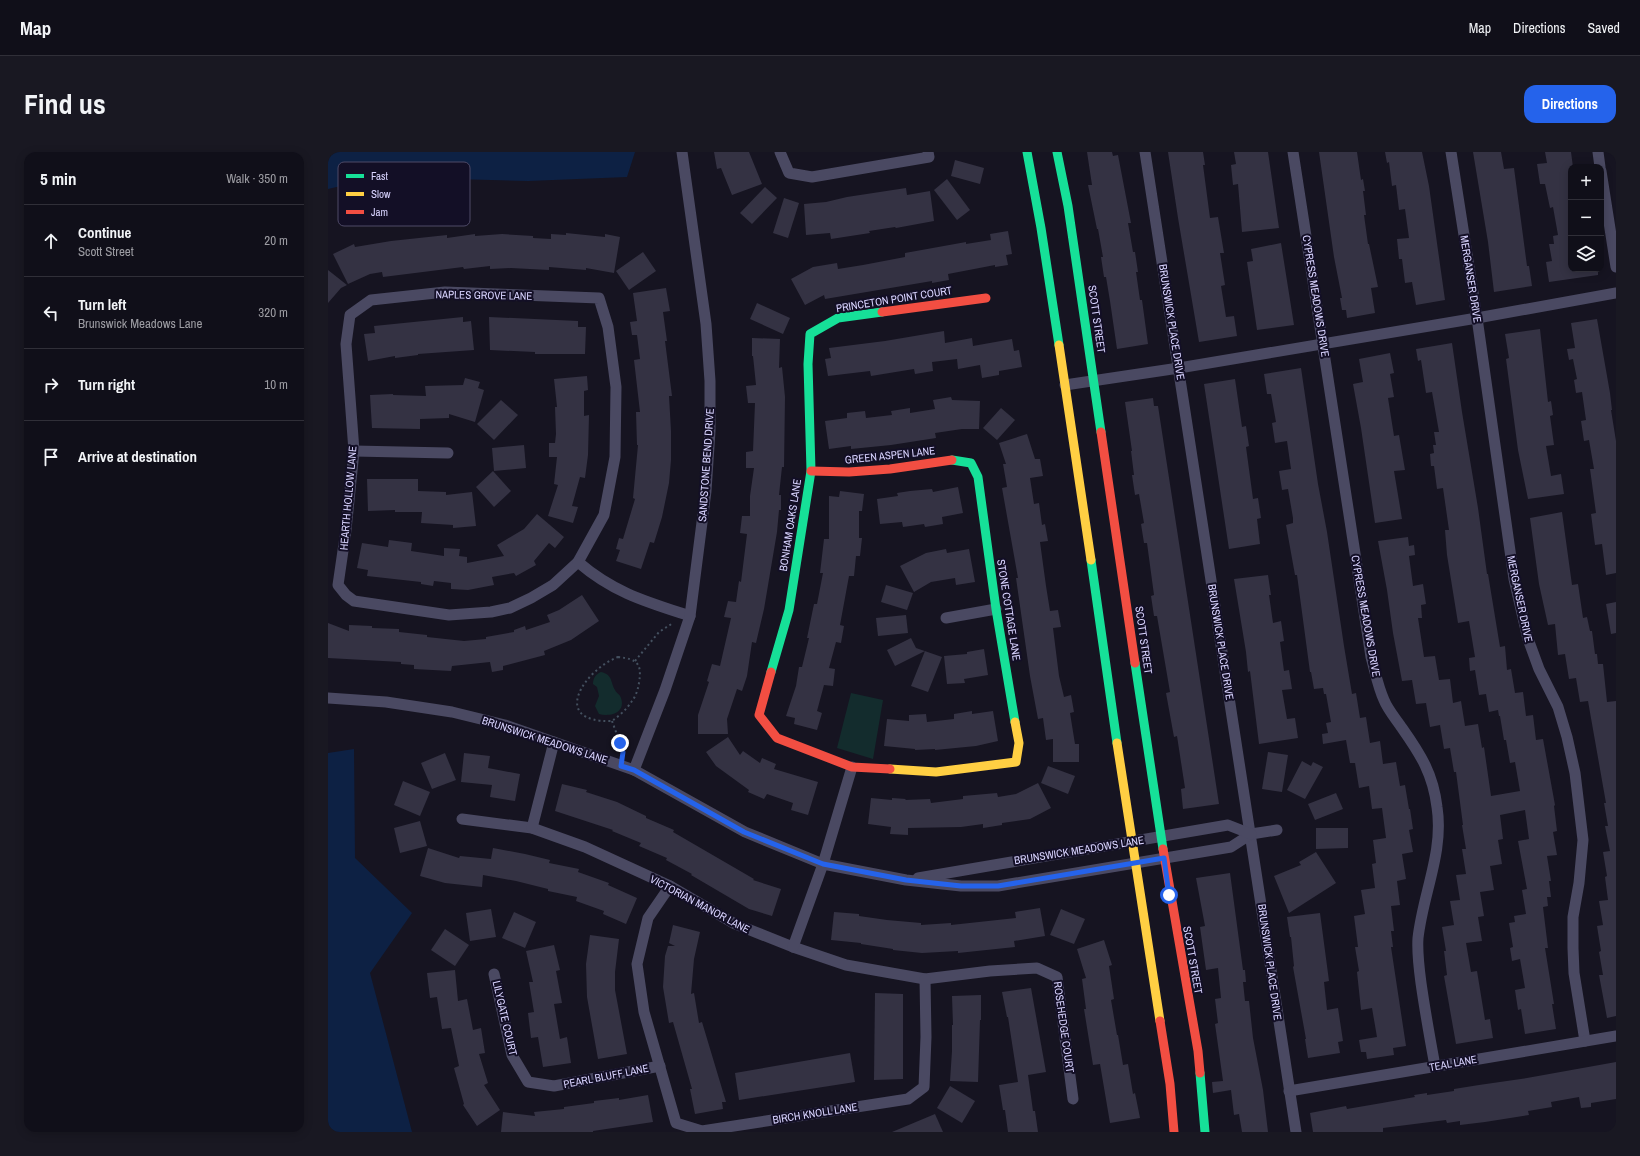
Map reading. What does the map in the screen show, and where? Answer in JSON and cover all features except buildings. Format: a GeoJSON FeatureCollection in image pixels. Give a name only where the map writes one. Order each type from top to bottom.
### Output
{"type":"FeatureCollection","features":[{"type":"Feature","properties":{"kind":"main road"},"geometry":{"type":"LineString","coordinates":[[1027,152],[1041,228],[1131,841],[1170,1084],[1174,1132]]}},
{"type":"Feature","properties":{"kind":"main road","name":"SCOTT STREET"},"geometry":{"type":"LineString","coordinates":[[1057,152],[1068,206],[1164,858],[1198,1051],[1205,1132]]}},
{"type":"Feature","properties":{"kind":"main road","name":"PRINCETON POINT COURT"},"geometry":{"type":"LineString","coordinates":[[810,334],[838,318],[986,298]]}},
{"type":"Feature","properties":{"kind":"main road","name":"BONHAM OAKS LANE"},"geometry":{"type":"LineString","coordinates":[[810,334],[808,364],[811,471],[789,610],[759,715],[777,738],[852,767]]}},
{"type":"Feature","properties":{"kind":"main road","name":"GREEN ASPEN LANE"},"geometry":{"type":"LineString","coordinates":[[811,471],[849,472],[883,470],[952,460],[971,463]]}},
{"type":"Feature","properties":{"kind":"main road","name":"STONE COTTAGE LANE"},"geometry":{"type":"LineString","coordinates":[[852,767],[936,772],[1016,762],[1019,743],[996,608],[978,477],[971,463]]}},
{"type":"Feature","properties":{"kind":"street","name":"SANDSTONE BEND DRIVE"},"geometry":{"type":"LineString","coordinates":[[634,770],[665,690],[690,616],[706,492],[710,431],[710,381],[706,324],[682,152]]}},
{"type":"Feature","properties":{"kind":"street"},"geometry":{"type":"LineString","coordinates":[[780,152],[789,173],[812,177],[928,154]]}},
{"type":"Feature","properties":{"kind":"street","name":"BRUNSWICK PLACE DRIVE"},"geometry":{"type":"LineString","coordinates":[[1145,152],[1296,1132]]}},
{"type":"Feature","properties":{"kind":"street","name":"CYPRESS MEADOWS DRIVE"},"geometry":{"type":"LineString","coordinates":[[1293,152],[1371,657],[1377,683],[1384,701],[1421,756],[1433,781],[1438,808],[1439,834],[1436,858],[1421,918],[1418,940],[1424,1006],[1435,1066]]}},
{"type":"Feature","properties":{"kind":"street","name":"MERGANSER DRIVE"},"geometry":{"type":"LineString","coordinates":[[1451,152],[1477,318],[1514,579],[1528,639],[1539,670],[1558,707],[1567,737],[1575,773],[1583,840],[1579,883],[1573,917],[1573,948],[1574,973],[1585,1041]]}},
{"type":"Feature","properties":{"kind":"street"},"geometry":{"type":"LineString","coordinates":[[1598,152],[1600,164]]}},
{"type":"Feature","properties":{"kind":"street"},"geometry":{"type":"LineString","coordinates":[[1604,190],[1616,267]]}},
{"type":"Feature","properties":{"kind":"street","name":"NAPLES GROVE LANE"},"geometry":{"type":"LineString","coordinates":[[350,315],[371,300],[445,292],[599,298],[608,327],[616,387],[615,457],[604,515],[578,562]]}},
{"type":"Feature","properties":{"kind":"street"},"geometry":{"type":"LineString","coordinates":[[1065,385],[1323,344],[1616,293]]}},
{"type":"Feature","properties":{"kind":"street","name":"HEARTH HOLLOW LANE"},"geometry":{"type":"LineString","coordinates":[[350,315],[346,344],[354,451],[346,530],[338,585],[346,595],[354,601],[449,615],[491,612],[510,608],[532,598],[554,585],[578,562]]}},
{"type":"Feature","properties":{"kind":"street"},"geometry":{"type":"LineString","coordinates":[[354,451],[448,453]]}},
{"type":"Feature","properties":{"kind":"street"},"geometry":{"type":"LineString","coordinates":[[578,562],[594,576],[617,590],[690,616]]}},
{"type":"Feature","properties":{"kind":"street"},"geometry":{"type":"LineString","coordinates":[[946,618],[996,608]]}},
{"type":"Feature","properties":{"kind":"street","name":"BRUNSWICK MEADOWS LANE"},"geometry":{"type":"LineString","coordinates":[[328,698],[386,702],[452,712],[506,725],[634,770],[744,832],[823,864],[906,880],[961,886],[998,886],[1231,847],[1251,834],[1277,830]]}},
{"type":"Feature","properties":{"kind":"street"},"geometry":{"type":"LineString","coordinates":[[532,828],[554,742]]}},
{"type":"Feature","properties":{"kind":"street"},"geometry":{"type":"LineString","coordinates":[[793,947],[823,864],[852,767]]}},
{"type":"Feature","properties":{"kind":"street","name":"VICTORIAN MANOR LANE"},"geometry":{"type":"LineString","coordinates":[[462,819],[532,828],[585,847],[670,886],[735,924],[793,947],[846,965],[925,979],[990,971],[1037,968]]}},
{"type":"Feature","properties":{"kind":"street","name":"BRUNSWICK MEADOWS LANE"},"geometry":{"type":"LineString","coordinates":[[906,880],[1228,825],[1251,834]]}},
{"type":"Feature","properties":{"kind":"street","name":"BIRCH KNOLL LANE"},"geometry":{"type":"LineString","coordinates":[[670,886],[648,918],[637,964],[644,1012],[676,1123],[702,1131],[908,1099],[924,1087],[926,1037],[925,979]]}},
{"type":"Feature","properties":{"kind":"street","name":"ROSEHEDGE COURT"},"geometry":{"type":"LineString","coordinates":[[1037,968],[1057,977],[1073,1099]]}},
{"type":"Feature","properties":{"kind":"street","name":"LILYGATE COURT"},"geometry":{"type":"LineString","coordinates":[[494,974],[512,1056],[528,1082]]}},
{"type":"Feature","properties":{"kind":"street","name":"TEAL LANE"},"geometry":{"type":"LineString","coordinates":[[1289,1091],[1616,1036]]}},
{"type":"Feature","properties":{"kind":"street","name":"PEARL BLUFF LANE"},"geometry":{"type":"LineString","coordinates":[[528,1082],[554,1086],[660,1066]]}},
{"type":"Feature","properties":{"kind":"path"},"geometry":{"type":"LineString","coordinates":[[635,661],[659,632],[671,624],[690,616]]}},
{"type":"Feature","properties":{"kind":"path"},"geometry":{"type":"LineString","coordinates":[[618,657],[635,661],[640,666],[638,688],[633,700],[621,714],[612,722],[593,720],[581,714],[577,708],[576,701],[579,693],[599,667],[609,660],[618,657]]}},
{"type":"Feature","properties":{"kind":"path"},"geometry":{"type":"LineString","coordinates":[[612,722],[623,752],[621,766]]}},
{"type":"Feature","properties":{"kind":"green space"},"geometry":{"type":"Polygon","coordinates":[[[601,672],[608,675],[611,679],[613,687],[620,695],[622,703],[621,707],[616,713],[608,715],[599,714],[595,706],[599,696],[597,687],[593,684],[593,682],[595,676],[601,672]]]}},
{"type":"Feature","properties":{"kind":"green space"},"geometry":{"type":"Polygon","coordinates":[[[851,693],[883,700],[873,759],[837,748],[851,693]]]}},
{"type":"Feature","properties":{"kind":"water"},"geometry":{"type":"Polygon","coordinates":[[[328,152],[635,152],[627,177],[528,181],[470,179],[470,162],[338,162],[338,187],[328,189],[328,152]]]}},
{"type":"Feature","properties":{"kind":"water"},"geometry":{"type":"Polygon","coordinates":[[[354,749],[355,858],[412,913],[370,973],[412,1132],[328,1132],[328,753],[354,749]]]}},
{"type":"Feature","properties":{"kind":"traffic: fast"},"geometry":{"type":"LineString","coordinates":[[1027,152],[1041,228],[1059,345]]}},
{"type":"Feature","properties":{"kind":"traffic: fast"},"geometry":{"type":"LineString","coordinates":[[1057,152],[1068,206],[1101,432]]}},
{"type":"Feature","properties":{"kind":"traffic: fast"},"geometry":{"type":"LineString","coordinates":[[771,672],[789,610],[811,471],[808,364],[810,334],[838,318],[882,312]]}},
{"type":"Feature","properties":{"kind":"traffic: fast"},"geometry":{"type":"LineString","coordinates":[[952,460],[971,463],[978,477],[996,609],[1015,722]]}},
{"type":"Feature","properties":{"kind":"traffic: fast"},"geometry":{"type":"LineString","coordinates":[[1091,560],[1117,743]]}},
{"type":"Feature","properties":{"kind":"traffic: fast"},"geometry":{"type":"LineString","coordinates":[[1135,663],[1163,849]]}},
{"type":"Feature","properties":{"kind":"traffic: fast"},"geometry":{"type":"LineString","coordinates":[[1200,1073],[1205,1132]]}},
{"type":"Feature","properties":{"kind":"traffic: slow"},"geometry":{"type":"LineString","coordinates":[[1059,345],[1091,560]]}},
{"type":"Feature","properties":{"kind":"traffic: slow"},"geometry":{"type":"LineString","coordinates":[[890,769],[936,772],[1016,762],[1019,743],[1015,722]]}},
{"type":"Feature","properties":{"kind":"traffic: slow"},"geometry":{"type":"LineString","coordinates":[[1117,743],[1160,1021]]}},
{"type":"Feature","properties":{"kind":"traffic: jam"},"geometry":{"type":"LineString","coordinates":[[882,312],[986,298]]}},
{"type":"Feature","properties":{"kind":"traffic: jam"},"geometry":{"type":"LineString","coordinates":[[1101,432],[1135,663]]}},
{"type":"Feature","properties":{"kind":"traffic: jam"},"geometry":{"type":"LineString","coordinates":[[811,471],[849,472],[890,469],[952,460]]}},
{"type":"Feature","properties":{"kind":"traffic: jam"},"geometry":{"type":"LineString","coordinates":[[771,672],[759,715],[777,738],[852,767],[890,769]]}},
{"type":"Feature","properties":{"kind":"traffic: jam"},"geometry":{"type":"LineString","coordinates":[[1163,849],[1198,1051],[1200,1073]]}},
{"type":"Feature","properties":{"kind":"traffic: jam"},"geometry":{"type":"LineString","coordinates":[[1160,1021],[1170,1084],[1174,1132]]}},
{"type":"Feature","properties":{"kind":"route"},"geometry":{"type":"LineString","coordinates":[[620,743],[623,752],[621,766],[634,770],[744,832],[823,864],[906,880],[961,886],[998,886],[1164,858],[1169,895]]}}]}
